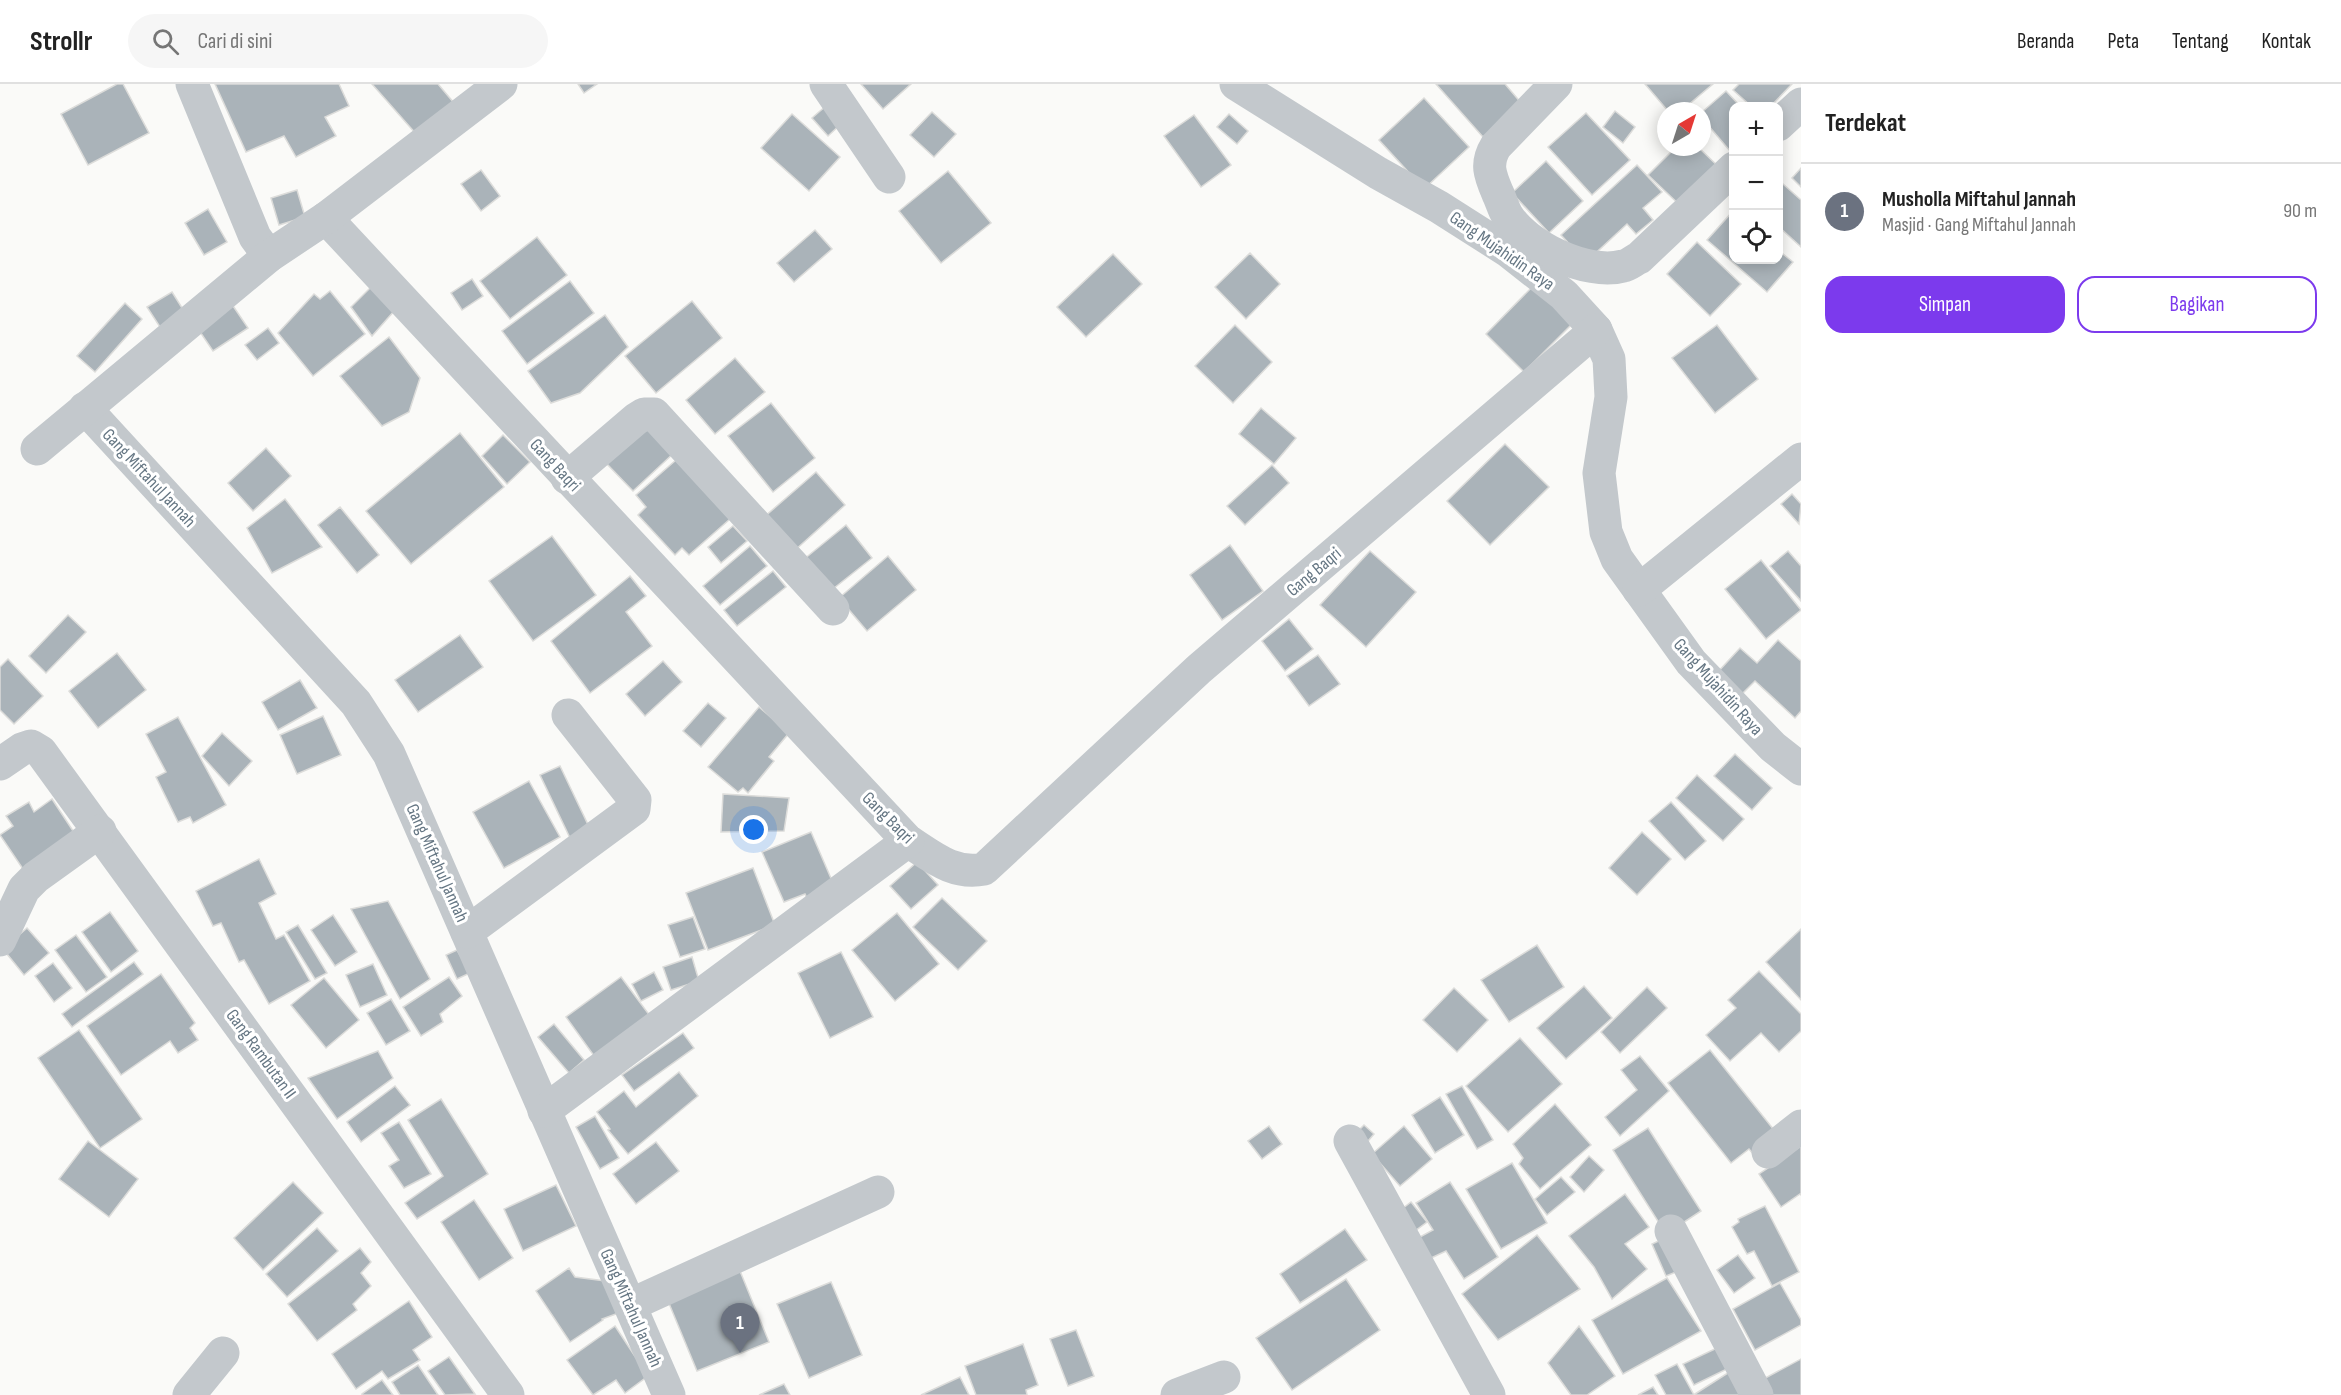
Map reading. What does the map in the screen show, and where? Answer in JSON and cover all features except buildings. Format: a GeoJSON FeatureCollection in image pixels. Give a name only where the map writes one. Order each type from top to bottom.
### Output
{"type":"FeatureCollection","features":[{"type":"Feature","properties":{"kind":"street"},"geometry":{"type":"LineString","coordinates":[[192,84],[255,237],[269,256]]}},
{"type":"Feature","properties":{"kind":"street"},"geometry":{"type":"LineString","coordinates":[[37,449],[269,256],[326,218],[501,84]]}},
{"type":"Feature","properties":{"kind":"street"},"geometry":{"type":"LineString","coordinates":[[826,84],[889,177]]}},
{"type":"Feature","properties":{"kind":"street","name":"Gang Mujahidin Raya"},"geometry":{"type":"LineString","coordinates":[[1236,84],[1378,173],[1439,207],[1508,250],[1564,295],[1596,330],[1609,359],[1611,397],[1599,473],[1606,532],[1617,559],[1691,662],[1773,747],[1801,769]]}},
{"type":"Feature","properties":{"kind":"street"},"geometry":{"type":"LineString","coordinates":[[1556,84],[1496,146],[1489,158],[1491,177],[1507,215],[1530,238],[1563,260],[1606,268],[1623,266],[1639,258],[1729,173]]}},
{"type":"Feature","properties":{"kind":"street"},"geometry":{"type":"LineString","coordinates":[[1783,121],[1801,104]]}},
{"type":"Feature","properties":{"kind":"street","name":"Gang Baqri"},"geometry":{"type":"LineString","coordinates":[[326,218],[908,841],[948,867],[967,872],[984,869],[1199,669],[1596,330]]}},
{"type":"Feature","properties":{"kind":"street","name":"Gang Miftahul Jannah"},"geometry":{"type":"LineString","coordinates":[[85,408],[356,703],[389,753],[669,1395]]}},
{"type":"Feature","properties":{"kind":"street"},"geometry":{"type":"LineString","coordinates":[[567,478],[636,419],[644,414],[654,414],[833,609]]}},
{"type":"Feature","properties":{"kind":"street"},"geometry":{"type":"LineString","coordinates":[[1639,590],[1801,459]]}},
{"type":"Feature","properties":{"kind":"street"},"geometry":{"type":"LineString","coordinates":[[467,932],[634,809],[635,800],[568,715]]}},
{"type":"Feature","properties":{"kind":"street","name":"Gang Rambutan II"},"geometry":{"type":"LineString","coordinates":[[0,764],[22,749],[31,746],[41,752],[508,1395]]}},
{"type":"Feature","properties":{"kind":"street"},"geometry":{"type":"LineString","coordinates":[[0,940],[24,889],[36,877],[100,831]]}},
{"type":"Feature","properties":{"kind":"street"},"geometry":{"type":"LineString","coordinates":[[544,1111],[908,841]]}},
{"type":"Feature","properties":{"kind":"street"},"geometry":{"type":"LineString","coordinates":[[1768,1152],[1801,1126]]}},
{"type":"Feature","properties":{"kind":"street"},"geometry":{"type":"LineString","coordinates":[[1350,1141],[1488,1395]]}},
{"type":"Feature","properties":{"kind":"street"},"geometry":{"type":"LineString","coordinates":[[630,1305],[878,1192]]}},
{"type":"Feature","properties":{"kind":"street"},"geometry":{"type":"LineString","coordinates":[[1671,1231],[1757,1395]]}},
{"type":"Feature","properties":{"kind":"street"},"geometry":{"type":"LineString","coordinates":[[189,1395],[223,1353]]}},
{"type":"Feature","properties":{"kind":"street"},"geometry":{"type":"LineString","coordinates":[[1177,1395],[1224,1377]]}},
{"type":"Feature","properties":{"kind":"place","name":"Musholla Miftahul Jannah"},"geometry":{"type":"Point","coordinates":[740,1353]}}]}
